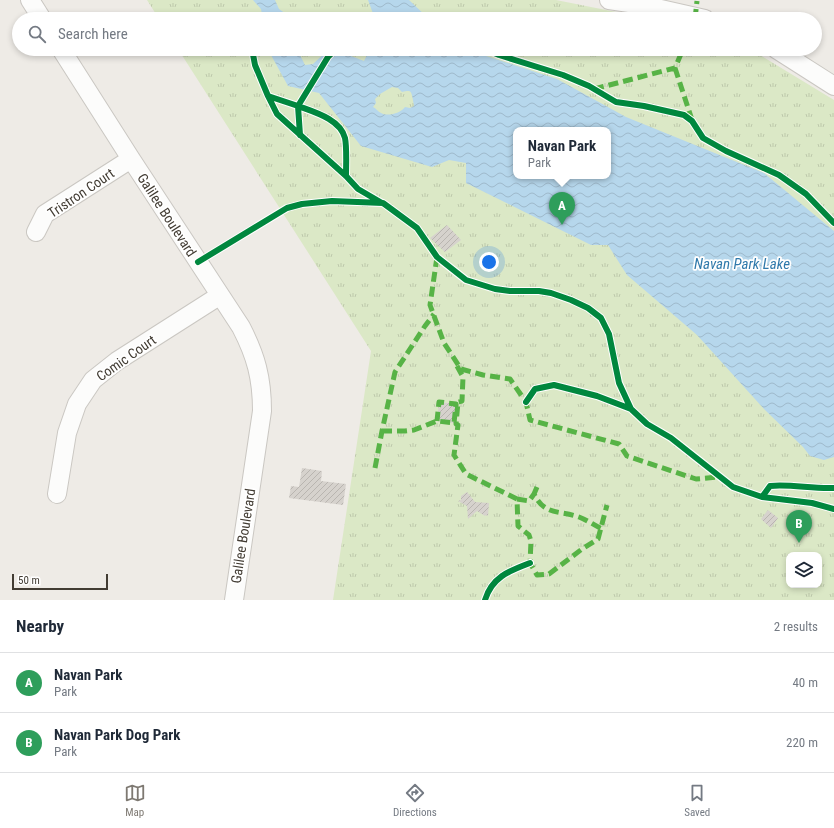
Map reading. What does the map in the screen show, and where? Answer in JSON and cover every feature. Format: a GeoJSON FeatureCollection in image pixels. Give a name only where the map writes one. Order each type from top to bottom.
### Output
{"type":"FeatureCollection","features":[{"type":"Feature","properties":{"kind":"street"},"geometry":{"type":"LineString","coordinates":[[30,0],[38,12]]}},
{"type":"Feature","properties":{"kind":"street"},"geometry":{"type":"LineString","coordinates":[[609,0],[643,5],[681,6],[692,12]]}},
{"type":"Feature","properties":{"kind":"street","name":"Galilee Boulevard"},"geometry":{"type":"LineString","coordinates":[[65,56],[219,296],[241,327],[252,348],[259,371],[262,390],[262,411],[234,600]]}},
{"type":"Feature","properties":{"kind":"street"},"geometry":{"type":"LineString","coordinates":[[787,56],[834,86]]}},
{"type":"Feature","properties":{"kind":"street","name":"Tristron Court"},"geometry":{"type":"LineString","coordinates":[[36,232],[45,214],[131,159]]}},
{"type":"Feature","properties":{"kind":"street","name":"Comic Court"},"geometry":{"type":"LineString","coordinates":[[57,494],[67,433],[76,404],[93,380],[117,361],[219,296]]}},
{"type":"Feature","properties":{"kind":"green space"},"geometry":{"type":"Polygon","coordinates":[[[147,0],[556,0],[616,12],[155,12],[147,0]]]}},
{"type":"Feature","properties":{"kind":"green space"},"geometry":{"type":"Polygon","coordinates":[[[182,56],[762,56],[834,100],[834,600],[333,600],[371,351],[182,56]]]}},
{"type":"Feature","properties":{"kind":"water"},"geometry":{"type":"Polygon","coordinates":[[[253,0],[275,0],[279,9],[283,12],[262,12],[261,9],[253,0]]]}},
{"type":"Feature","properties":{"kind":"water"},"geometry":{"type":"Polygon","coordinates":[[[368,0],[409,0],[422,12],[372,12],[368,0]]]}},
{"type":"Feature","properties":{"kind":"water","name":"Navan Park Lake"},"geometry":{"type":"Polygon","coordinates":[[[272,56],[300,56],[305,65],[313,64],[322,56],[351,56],[364,61],[366,56],[486,56],[557,79],[626,117],[764,173],[834,231],[834,457],[824,460],[810,456],[803,447],[764,409],[697,335],[627,275],[608,245],[591,245],[466,183],[466,163],[449,160],[432,167],[361,146],[319,93],[288,86],[272,56]],[[392,87],[380,94],[375,99],[376,103],[373,107],[387,115],[397,113],[405,107],[410,108],[414,106],[412,94],[407,91],[402,92],[398,88],[392,87]]]}},
{"type":"Feature","properties":{"kind":"building"},"geometry":{"type":"Polygon","coordinates":[[[447,225],[461,240],[445,252],[430,238],[447,225]]]}},
{"type":"Feature","properties":{"kind":"building"},"geometry":{"type":"Polygon","coordinates":[[[439,402],[456,404],[454,423],[437,421],[439,402]]]}},
{"type":"Feature","properties":{"kind":"building"},"geometry":{"type":"Polygon","coordinates":[[[302,468],[322,471],[321,481],[346,484],[343,505],[289,498],[291,486],[299,487],[302,468]]]}},
{"type":"Feature","properties":{"kind":"building"},"geometry":{"type":"Polygon","coordinates":[[[467,492],[475,502],[489,503],[488,516],[485,516],[477,511],[468,519],[467,506],[458,501],[461,500],[461,496],[467,492]]]}},
{"type":"Feature","properties":{"kind":"building"},"geometry":{"type":"Polygon","coordinates":[[[768,510],[778,518],[771,528],[761,519],[768,510]]]}},
{"type":"Feature","properties":{"kind":"marked path"},"geometry":{"type":"LineString","coordinates":[[696,12],[697,1]]}},
{"type":"Feature","properties":{"kind":"marked path"},"geometry":{"type":"LineString","coordinates":[[594,89],[675,68],[680,56]]}},
{"type":"Feature","properties":{"kind":"marked path"},"geometry":{"type":"LineString","coordinates":[[675,68],[692,120]]}},
{"type":"Feature","properties":{"kind":"marked path"},"geometry":{"type":"LineString","coordinates":[[437,257],[430,305],[444,343],[461,369],[483,375],[510,379],[526,402],[530,420],[619,444],[627,456],[696,479],[719,477]]}},
{"type":"Feature","properties":{"kind":"marked path"},"geometry":{"type":"LineString","coordinates":[[375,468],[395,372],[434,314]]}},
{"type":"Feature","properties":{"kind":"marked path"},"geometry":{"type":"LineString","coordinates":[[457,366],[463,377],[462,401],[458,402],[456,424],[458,425],[454,455],[466,474],[517,499],[518,526],[529,535],[531,541],[530,563],[537,575],[549,574],[598,539],[607,505]]}},
{"type":"Feature","properties":{"kind":"marked path"},"geometry":{"type":"LineString","coordinates":[[382,431],[414,430],[437,421],[454,423],[456,404],[439,402],[437,421]]}},
{"type":"Feature","properties":{"kind":"marked path"},"geometry":{"type":"LineString","coordinates":[[537,487],[534,494],[543,506],[553,511],[579,517],[602,529]]}},
{"type":"Feature","properties":{"kind":"marked path"},"geometry":{"type":"LineString","coordinates":[[517,499],[529,501],[534,494]]}},
{"type":"Feature","properties":{"kind":"cycle path"},"geometry":{"type":"LineString","coordinates":[[253,56],[255,65],[268,96],[298,106],[300,135]]}},
{"type":"Feature","properties":{"kind":"cycle path"},"geometry":{"type":"LineString","coordinates":[[329,56],[298,106],[326,117],[342,131],[346,142],[346,176]]}},
{"type":"Feature","properties":{"kind":"cycle path"},"geometry":{"type":"LineString","coordinates":[[502,56],[563,75],[589,86],[616,102],[644,106],[684,115],[692,121],[703,138],[726,151],[779,175],[806,194],[834,223]]}},
{"type":"Feature","properties":{"kind":"cycle path"},"geometry":{"type":"LineString","coordinates":[[268,96],[277,114],[346,176],[358,189],[382,203]]}},
{"type":"Feature","properties":{"kind":"cycle path"},"geometry":{"type":"LineString","coordinates":[[198,262],[287,208],[302,204],[332,201],[383,203],[417,228],[437,257],[466,280],[495,289],[551,293],[588,308],[601,318],[609,334],[619,383],[631,409]]}},
{"type":"Feature","properties":{"kind":"cycle path"},"geometry":{"type":"LineString","coordinates":[[526,402],[535,389],[554,385],[597,396],[631,409],[647,424],[671,438],[733,487],[762,497],[770,486],[834,488]]}},
{"type":"Feature","properties":{"kind":"cycle path"},"geometry":{"type":"LineString","coordinates":[[762,497],[812,503],[834,509]]}},
{"type":"Feature","properties":{"kind":"cycle path"},"geometry":{"type":"LineString","coordinates":[[485,600],[488,592],[497,580],[508,572],[530,563]]}},
{"type":"Feature","properties":{"kind":"place","name":"Navan Park"},"geometry":{"type":"Point","coordinates":[562,225]}},
{"type":"Feature","properties":{"kind":"place","name":"Navan Park Dog Park"},"geometry":{"type":"Point","coordinates":[799,543]}}]}
